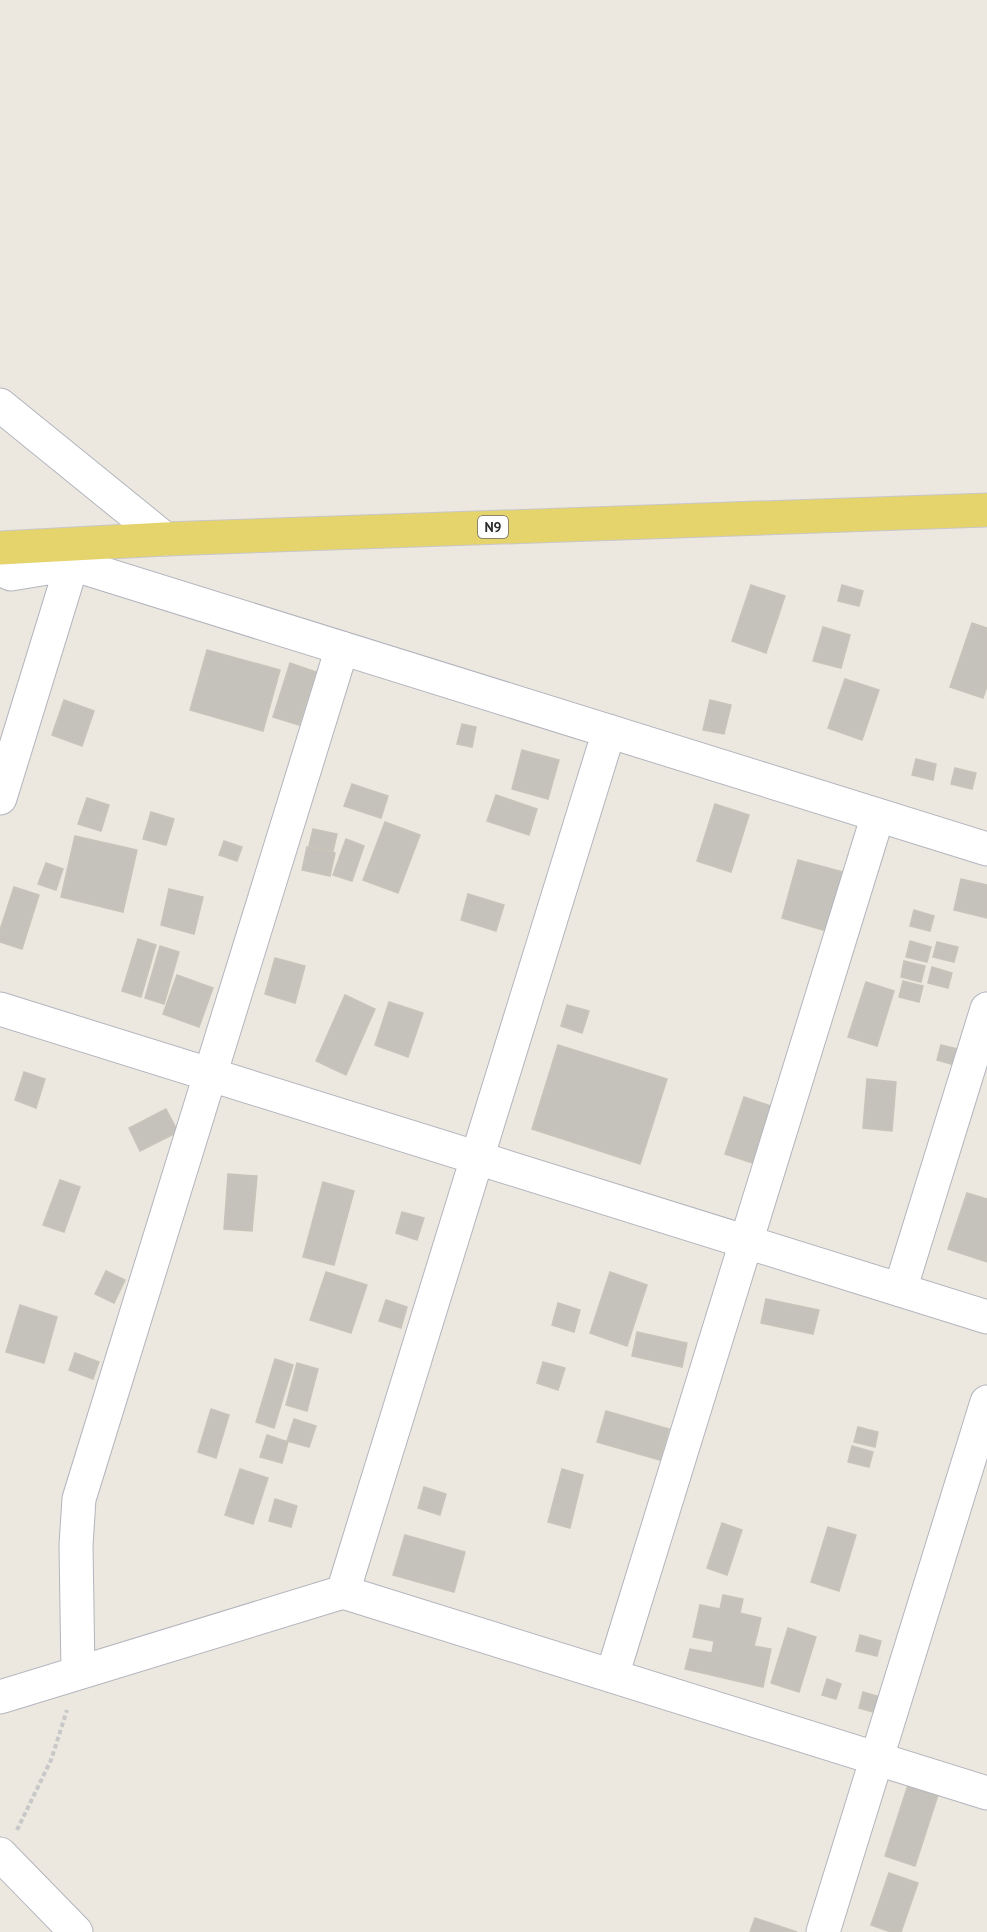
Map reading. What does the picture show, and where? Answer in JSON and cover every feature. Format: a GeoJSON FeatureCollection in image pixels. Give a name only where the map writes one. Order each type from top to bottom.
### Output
{"type":"FeatureCollection","features":[{"type":"Feature","properties":{"kind":"main road","name":"N9"},"geometry":{"type":"LineString","coordinates":[[0,548],[165,538],[987,510]]}},
{"type":"Feature","properties":{"kind":"street"},"geometry":{"type":"LineString","coordinates":[[0,405],[165,538]]}},
{"type":"Feature","properties":{"kind":"street"},"geometry":{"type":"LineString","coordinates":[[0,798],[72,564]]}},
{"type":"Feature","properties":{"kind":"street"},"geometry":{"type":"LineString","coordinates":[[0,569],[11,574],[72,564],[987,849]]}},
{"type":"Feature","properties":{"kind":"street"},"geometry":{"type":"LineString","coordinates":[[78,1673],[76,1545],[79,1499],[342,648]]}},
{"type":"Feature","properties":{"kind":"street"},"geometry":{"type":"LineString","coordinates":[[343,1592],[609,731]]}},
{"type":"Feature","properties":{"kind":"street"},"geometry":{"type":"LineString","coordinates":[[612,1676],[878,815]]}},
{"type":"Feature","properties":{"kind":"street"},"geometry":{"type":"LineString","coordinates":[[0,1009],[987,1317]]}},
{"type":"Feature","properties":{"kind":"street"},"geometry":{"type":"LineString","coordinates":[[900,1290],[987,1009]]}},
{"type":"Feature","properties":{"kind":"street"},"geometry":{"type":"LineString","coordinates":[[823,1932],[987,1402]]}},
{"type":"Feature","properties":{"kind":"street"},"geometry":{"type":"LineString","coordinates":[[0,1697],[343,1592],[987,1793]]}},
{"type":"Feature","properties":{"kind":"street"},"geometry":{"type":"LineString","coordinates":[[2,1856],[75,1932]]}},
{"type":"Feature","properties":{"kind":"path"},"geometry":{"type":"LineString","coordinates":[[2,1856],[51,1760],[78,1673]]}},
{"type":"Feature","properties":{"kind":"building"},"geometry":{"type":"Polygon","coordinates":[[[751,585],[785,596],[766,653],[732,641],[751,585]]]}},
{"type":"Feature","properties":{"kind":"building"},"geometry":{"type":"Polygon","coordinates":[[[842,585],[863,591],[859,606],[838,601],[842,585]]]}},
{"type":"Feature","properties":{"kind":"building"},"geometry":{"type":"Polygon","coordinates":[[[972,623],[987,628],[987,686],[983,698],[950,687],[972,623]]]}},
{"type":"Feature","properties":{"kind":"building"},"geometry":{"type":"Polygon","coordinates":[[[823,627],[850,635],[841,668],[813,661],[823,627]]]}},
{"type":"Feature","properties":{"kind":"building"},"geometry":{"type":"Polygon","coordinates":[[[207,650],[280,670],[263,731],[190,710],[207,650]]]}},
{"type":"Feature","properties":{"kind":"building"},"geometry":{"type":"Polygon","coordinates":[[[290,663],[316,672],[299,725],[273,717],[290,663]]]}},
{"type":"Feature","properties":{"kind":"building"},"geometry":{"type":"Polygon","coordinates":[[[845,679],[879,690],[862,740],[828,728],[845,679]]]}},
{"type":"Feature","properties":{"kind":"building"},"geometry":{"type":"Polygon","coordinates":[[[64,700],[94,711],[82,746],[52,735],[64,700]]]}},
{"type":"Feature","properties":{"kind":"building"},"geometry":{"type":"Polygon","coordinates":[[[710,700],[731,705],[724,734],[703,730],[710,700]]]}},
{"type":"Feature","properties":{"kind":"building"},"geometry":{"type":"Polygon","coordinates":[[[462,724],[476,727],[472,747],[457,744],[462,724]]]}},
{"type":"Feature","properties":{"kind":"building"},"geometry":{"type":"Polygon","coordinates":[[[522,750],[559,760],[548,799],[512,789],[522,750]]]}},
{"type":"Feature","properties":{"kind":"building"},"geometry":{"type":"Polygon","coordinates":[[[916,759],[936,764],[933,780],[912,775],[916,759]]]}},
{"type":"Feature","properties":{"kind":"building"},"geometry":{"type":"Polygon","coordinates":[[[955,768],[976,773],[972,789],[951,784],[955,768]]]}},
{"type":"Feature","properties":{"kind":"building"},"geometry":{"type":"Polygon","coordinates":[[[352,784],[388,796],[381,818],[344,806],[352,784]]]}},
{"type":"Feature","properties":{"kind":"building"},"geometry":{"type":"Polygon","coordinates":[[[496,795],[537,809],[529,835],[487,821],[496,795]]]}},
{"type":"Feature","properties":{"kind":"building"},"geometry":{"type":"Polygon","coordinates":[[[87,798],[109,805],[101,831],[78,824],[87,798]]]}},
{"type":"Feature","properties":{"kind":"building"},"geometry":{"type":"Polygon","coordinates":[[[715,804],[749,815],[731,872],[697,861],[715,804]]]}},
{"type":"Feature","properties":{"kind":"building"},"geometry":{"type":"Polygon","coordinates":[[[151,812],[174,819],[166,845],[143,839],[151,812]]]}},
{"type":"Feature","properties":{"kind":"building"},"geometry":{"type":"Polygon","coordinates":[[[385,822],[420,835],[398,893],[363,880],[385,822]]]}},
{"type":"Feature","properties":{"kind":"building"},"geometry":{"type":"Polygon","coordinates":[[[313,829],[337,834],[333,851],[309,846],[313,829]]]}},
{"type":"Feature","properties":{"kind":"building"},"geometry":{"type":"Polygon","coordinates":[[[75,836],[137,850],[123,912],[61,897],[75,836]]]}},
{"type":"Feature","properties":{"kind":"building"},"geometry":{"type":"Polygon","coordinates":[[[346,839],[364,846],[352,881],[333,875],[346,839]]]}},
{"type":"Feature","properties":{"kind":"building"},"geometry":{"type":"Polygon","coordinates":[[[224,841],[242,847],[237,861],[219,855],[224,841]]]}},
{"type":"Feature","properties":{"kind":"building"},"geometry":{"type":"Polygon","coordinates":[[[307,847],[335,853],[330,876],[302,870],[307,847]]]}},
{"type":"Feature","properties":{"kind":"building"},"geometry":{"type":"Polygon","coordinates":[[[798,860],[847,873],[830,932],[782,918],[798,860]]]}},
{"type":"Feature","properties":{"kind":"building"},"geometry":{"type":"Polygon","coordinates":[[[46,863],[63,869],[56,890],[38,884],[46,863]]]}},
{"type":"Feature","properties":{"kind":"building"},"geometry":{"type":"Polygon","coordinates":[[[961,879],[987,885],[987,918],[954,910],[961,879]]]}},
{"type":"Feature","properties":{"kind":"building"},"geometry":{"type":"Polygon","coordinates":[[[14,887],[39,895],[22,949],[0,942],[0,930],[14,887]]]}},
{"type":"Feature","properties":{"kind":"building"},"geometry":{"type":"Polygon","coordinates":[[[169,889],[203,897],[194,934],[161,925],[169,889]]]}},
{"type":"Feature","properties":{"kind":"building"},"geometry":{"type":"Polygon","coordinates":[[[468,894],[504,905],[496,931],[461,920],[468,894]]]}},
{"type":"Feature","properties":{"kind":"building"},"geometry":{"type":"Polygon","coordinates":[[[914,910],[934,916],[930,931],[910,926],[914,910]]]}},
{"type":"Feature","properties":{"kind":"building"},"geometry":{"type":"Polygon","coordinates":[[[138,939],[156,945],[141,997],[122,991],[138,939]]]}},
{"type":"Feature","properties":{"kind":"building"},"geometry":{"type":"Polygon","coordinates":[[[910,941],[931,947],[927,962],[906,957],[910,941]]]}},
{"type":"Feature","properties":{"kind":"building"},"geometry":{"type":"Polygon","coordinates":[[[937,942],[958,947],[954,962],[933,957],[937,942]]]}},
{"type":"Feature","properties":{"kind":"building"},"geometry":{"type":"Polygon","coordinates":[[[160,946],[179,952],[164,1004],[145,998],[160,946]]]}},
{"type":"Feature","properties":{"kind":"building"},"geometry":{"type":"Polygon","coordinates":[[[275,958],[305,966],[295,1003],[265,994],[275,958]]]}},
{"type":"Feature","properties":{"kind":"building"},"geometry":{"type":"Polygon","coordinates":[[[904,961],[925,966],[921,982],[901,977],[904,961]]]}},
{"type":"Feature","properties":{"kind":"building"},"geometry":{"type":"Polygon","coordinates":[[[932,967],[952,973],[948,988],[928,983],[932,967]]]}},
{"type":"Feature","properties":{"kind":"building"},"geometry":{"type":"Polygon","coordinates":[[[177,975],[213,988],[199,1027],[163,1014],[177,975]]]}},
{"type":"Feature","properties":{"kind":"building"},"geometry":{"type":"Polygon","coordinates":[[[903,981],[923,986],[919,1002],[899,997],[903,981]]]}},
{"type":"Feature","properties":{"kind":"building"},"geometry":{"type":"Polygon","coordinates":[[[866,982],[894,991],[877,1046],[848,1037],[866,982]]]}},
{"type":"Feature","properties":{"kind":"building"},"geometry":{"type":"Polygon","coordinates":[[[345,995],[375,1009],[346,1075],[316,1061],[345,995]]]}},
{"type":"Feature","properties":{"kind":"building"},"geometry":{"type":"Polygon","coordinates":[[[389,1002],[423,1013],[408,1057],[375,1045],[389,1002]]]}},
{"type":"Feature","properties":{"kind":"building"},"geometry":{"type":"Polygon","coordinates":[[[567,1005],[589,1011],[582,1033],[561,1026],[567,1005]]]}},
{"type":"Feature","properties":{"kind":"building"},"geometry":{"type":"Polygon","coordinates":[[[558,1045],[667,1079],[640,1164],[532,1129],[558,1045]]]}},
{"type":"Feature","properties":{"kind":"building"},"geometry":{"type":"Polygon","coordinates":[[[941,1045],[962,1050],[958,1066],[937,1060],[941,1045]]]}},
{"type":"Feature","properties":{"kind":"building"},"geometry":{"type":"Polygon","coordinates":[[[24,1072],[45,1079],[36,1108],[15,1100],[24,1072]]]}},
{"type":"Feature","properties":{"kind":"building"},"geometry":{"type":"Polygon","coordinates":[[[867,1079],[896,1082],[892,1131],[863,1128],[867,1079]]]}},
{"type":"Feature","properties":{"kind":"building"},"geometry":{"type":"Polygon","coordinates":[[[744,1097],[777,1108],[759,1165],[725,1154],[744,1097]]]}},
{"type":"Feature","properties":{"kind":"building"},"geometry":{"type":"Polygon","coordinates":[[[166,1109],[178,1132],[140,1151],[129,1128],[166,1109]]]}},
{"type":"Feature","properties":{"kind":"building"},"geometry":{"type":"Polygon","coordinates":[[[228,1174],[257,1176],[252,1231],[224,1229],[228,1174]]]}},
{"type":"Feature","properties":{"kind":"building"},"geometry":{"type":"Polygon","coordinates":[[[60,1180],[80,1187],[64,1232],[43,1225],[60,1180]]]}},
{"type":"Feature","properties":{"kind":"building"},"geometry":{"type":"Polygon","coordinates":[[[323,1182],[354,1191],[334,1265],[303,1257],[323,1182]]]}},
{"type":"Feature","properties":{"kind":"building"},"geometry":{"type":"Polygon","coordinates":[[[967,1193],[987,1199],[987,1262],[948,1249],[967,1193]]]}},
{"type":"Feature","properties":{"kind":"building"},"geometry":{"type":"Polygon","coordinates":[[[402,1212],[424,1218],[417,1240],[396,1233],[402,1212]]]}},
{"type":"Feature","properties":{"kind":"building"},"geometry":{"type":"Polygon","coordinates":[[[106,1271],[125,1280],[114,1303],[95,1294],[106,1271]]]}},
{"type":"Feature","properties":{"kind":"building"},"geometry":{"type":"Polygon","coordinates":[[[326,1272],[367,1285],[351,1333],[310,1320],[326,1272]]]}},
{"type":"Feature","properties":{"kind":"building"},"geometry":{"type":"Polygon","coordinates":[[[610,1272],[647,1285],[627,1346],[590,1333],[610,1272]]]}},
{"type":"Feature","properties":{"kind":"building"},"geometry":{"type":"Polygon","coordinates":[[[766,1299],[819,1310],[813,1334],[761,1323],[766,1299]]]}},
{"type":"Feature","properties":{"kind":"building"},"geometry":{"type":"Polygon","coordinates":[[[386,1300],[407,1307],[401,1328],[379,1321],[386,1300]]]}},
{"type":"Feature","properties":{"kind":"building"},"geometry":{"type":"Polygon","coordinates":[[[558,1303],[580,1310],[574,1332],[552,1325],[558,1303]]]}},
{"type":"Feature","properties":{"kind":"building"},"geometry":{"type":"Polygon","coordinates":[[[20,1305],[57,1317],[44,1363],[6,1352],[20,1305]]]}},
{"type":"Feature","properties":{"kind":"building"},"geometry":{"type":"Polygon","coordinates":[[[637,1332],[687,1343],[682,1367],[632,1356],[637,1332]]]}},
{"type":"Feature","properties":{"kind":"building"},"geometry":{"type":"Polygon","coordinates":[[[75,1353],[99,1362],[93,1379],[69,1370],[75,1353]]]}},
{"type":"Feature","properties":{"kind":"building"},"geometry":{"type":"Polygon","coordinates":[[[275,1359],[293,1365],[274,1428],[256,1422],[275,1359]]]}},
{"type":"Feature","properties":{"kind":"building"},"geometry":{"type":"Polygon","coordinates":[[[543,1362],[565,1368],[558,1390],[537,1383],[543,1362]]]}},
{"type":"Feature","properties":{"kind":"building"},"geometry":{"type":"Polygon","coordinates":[[[297,1363],[318,1369],[307,1411],[286,1405],[297,1363]]]}},
{"type":"Feature","properties":{"kind":"building"},"geometry":{"type":"Polygon","coordinates":[[[211,1409],[229,1415],[216,1458],[198,1452],[211,1409]]]}},
{"type":"Feature","properties":{"kind":"building"},"geometry":{"type":"Polygon","coordinates":[[[606,1411],[669,1429],[660,1460],[597,1442],[606,1411]]]}},
{"type":"Feature","properties":{"kind":"building"},"geometry":{"type":"Polygon","coordinates":[[[294,1419],[316,1426],[309,1447],[287,1441],[294,1419]]]}},
{"type":"Feature","properties":{"kind":"building"},"geometry":{"type":"Polygon","coordinates":[[[858,1427],[878,1432],[875,1447],[854,1442],[858,1427]]]}},
{"type":"Feature","properties":{"kind":"building"},"geometry":{"type":"Polygon","coordinates":[[[267,1435],[288,1442],[282,1463],[260,1457],[267,1435]]]}},
{"type":"Feature","properties":{"kind":"building"},"geometry":{"type":"Polygon","coordinates":[[[852,1446],[873,1452],[869,1467],[848,1462],[852,1446]]]}},
{"type":"Feature","properties":{"kind":"building"},"geometry":{"type":"Polygon","coordinates":[[[240,1469],[268,1478],[253,1524],[225,1515],[240,1469]]]}},
{"type":"Feature","properties":{"kind":"building"},"geometry":{"type":"Polygon","coordinates":[[[562,1469],[583,1475],[570,1528],[548,1522],[562,1469]]]}},
{"type":"Feature","properties":{"kind":"building"},"geometry":{"type":"Polygon","coordinates":[[[424,1487],[446,1494],[440,1515],[418,1508],[424,1487]]]}},
{"type":"Feature","properties":{"kind":"building"},"geometry":{"type":"Polygon","coordinates":[[[275,1499],[297,1506],[291,1527],[269,1521],[275,1499]]]}},
{"type":"Feature","properties":{"kind":"building"},"geometry":{"type":"Polygon","coordinates":[[[722,1523],[742,1530],[727,1575],[707,1568],[722,1523]]]}},
{"type":"Feature","properties":{"kind":"building"},"geometry":{"type":"Polygon","coordinates":[[[828,1527],[856,1535],[839,1591],[811,1582],[828,1527]]]}},
{"type":"Feature","properties":{"kind":"building"},"geometry":{"type":"Polygon","coordinates":[[[405,1535],[465,1552],[454,1592],[393,1575],[405,1535]]]}},
{"type":"Feature","properties":{"kind":"building"},"geometry":{"type":"Polygon","coordinates":[[[723,1595],[743,1599],[740,1613],[761,1618],[754,1646],[771,1649],[763,1687],[685,1669],[690,1649],[712,1653],[714,1641],[693,1637],[700,1605],[720,1609],[723,1595]]]}},
{"type":"Feature","properties":{"kind":"building"},"geometry":{"type":"Polygon","coordinates":[[[788,1628],[816,1637],[799,1692],[771,1683],[788,1628]]]}},
{"type":"Feature","properties":{"kind":"building"},"geometry":{"type":"Polygon","coordinates":[[[860,1635],[881,1641],[877,1656],[856,1651],[860,1635]]]}},
{"type":"Feature","properties":{"kind":"building"},"geometry":{"type":"Polygon","coordinates":[[[827,1679],[841,1684],[836,1699],[822,1695],[827,1679]]]}},
{"type":"Feature","properties":{"kind":"building"},"geometry":{"type":"Polygon","coordinates":[[[863,1692],[884,1698],[880,1714],[859,1708],[863,1692]]]}},
{"type":"Feature","properties":{"kind":"building"},"geometry":{"type":"Polygon","coordinates":[[[908,1785],[938,1795],[915,1866],[885,1856],[908,1785]]]}},
{"type":"Feature","properties":{"kind":"building"},"geometry":{"type":"Polygon","coordinates":[[[889,1873],[918,1883],[901,1932],[891,1932],[871,1925],[889,1873]]]}},
{"type":"Feature","properties":{"kind":"building"},"geometry":{"type":"Polygon","coordinates":[[[755,1918],[797,1932],[750,1932],[755,1918]]]}}]}
